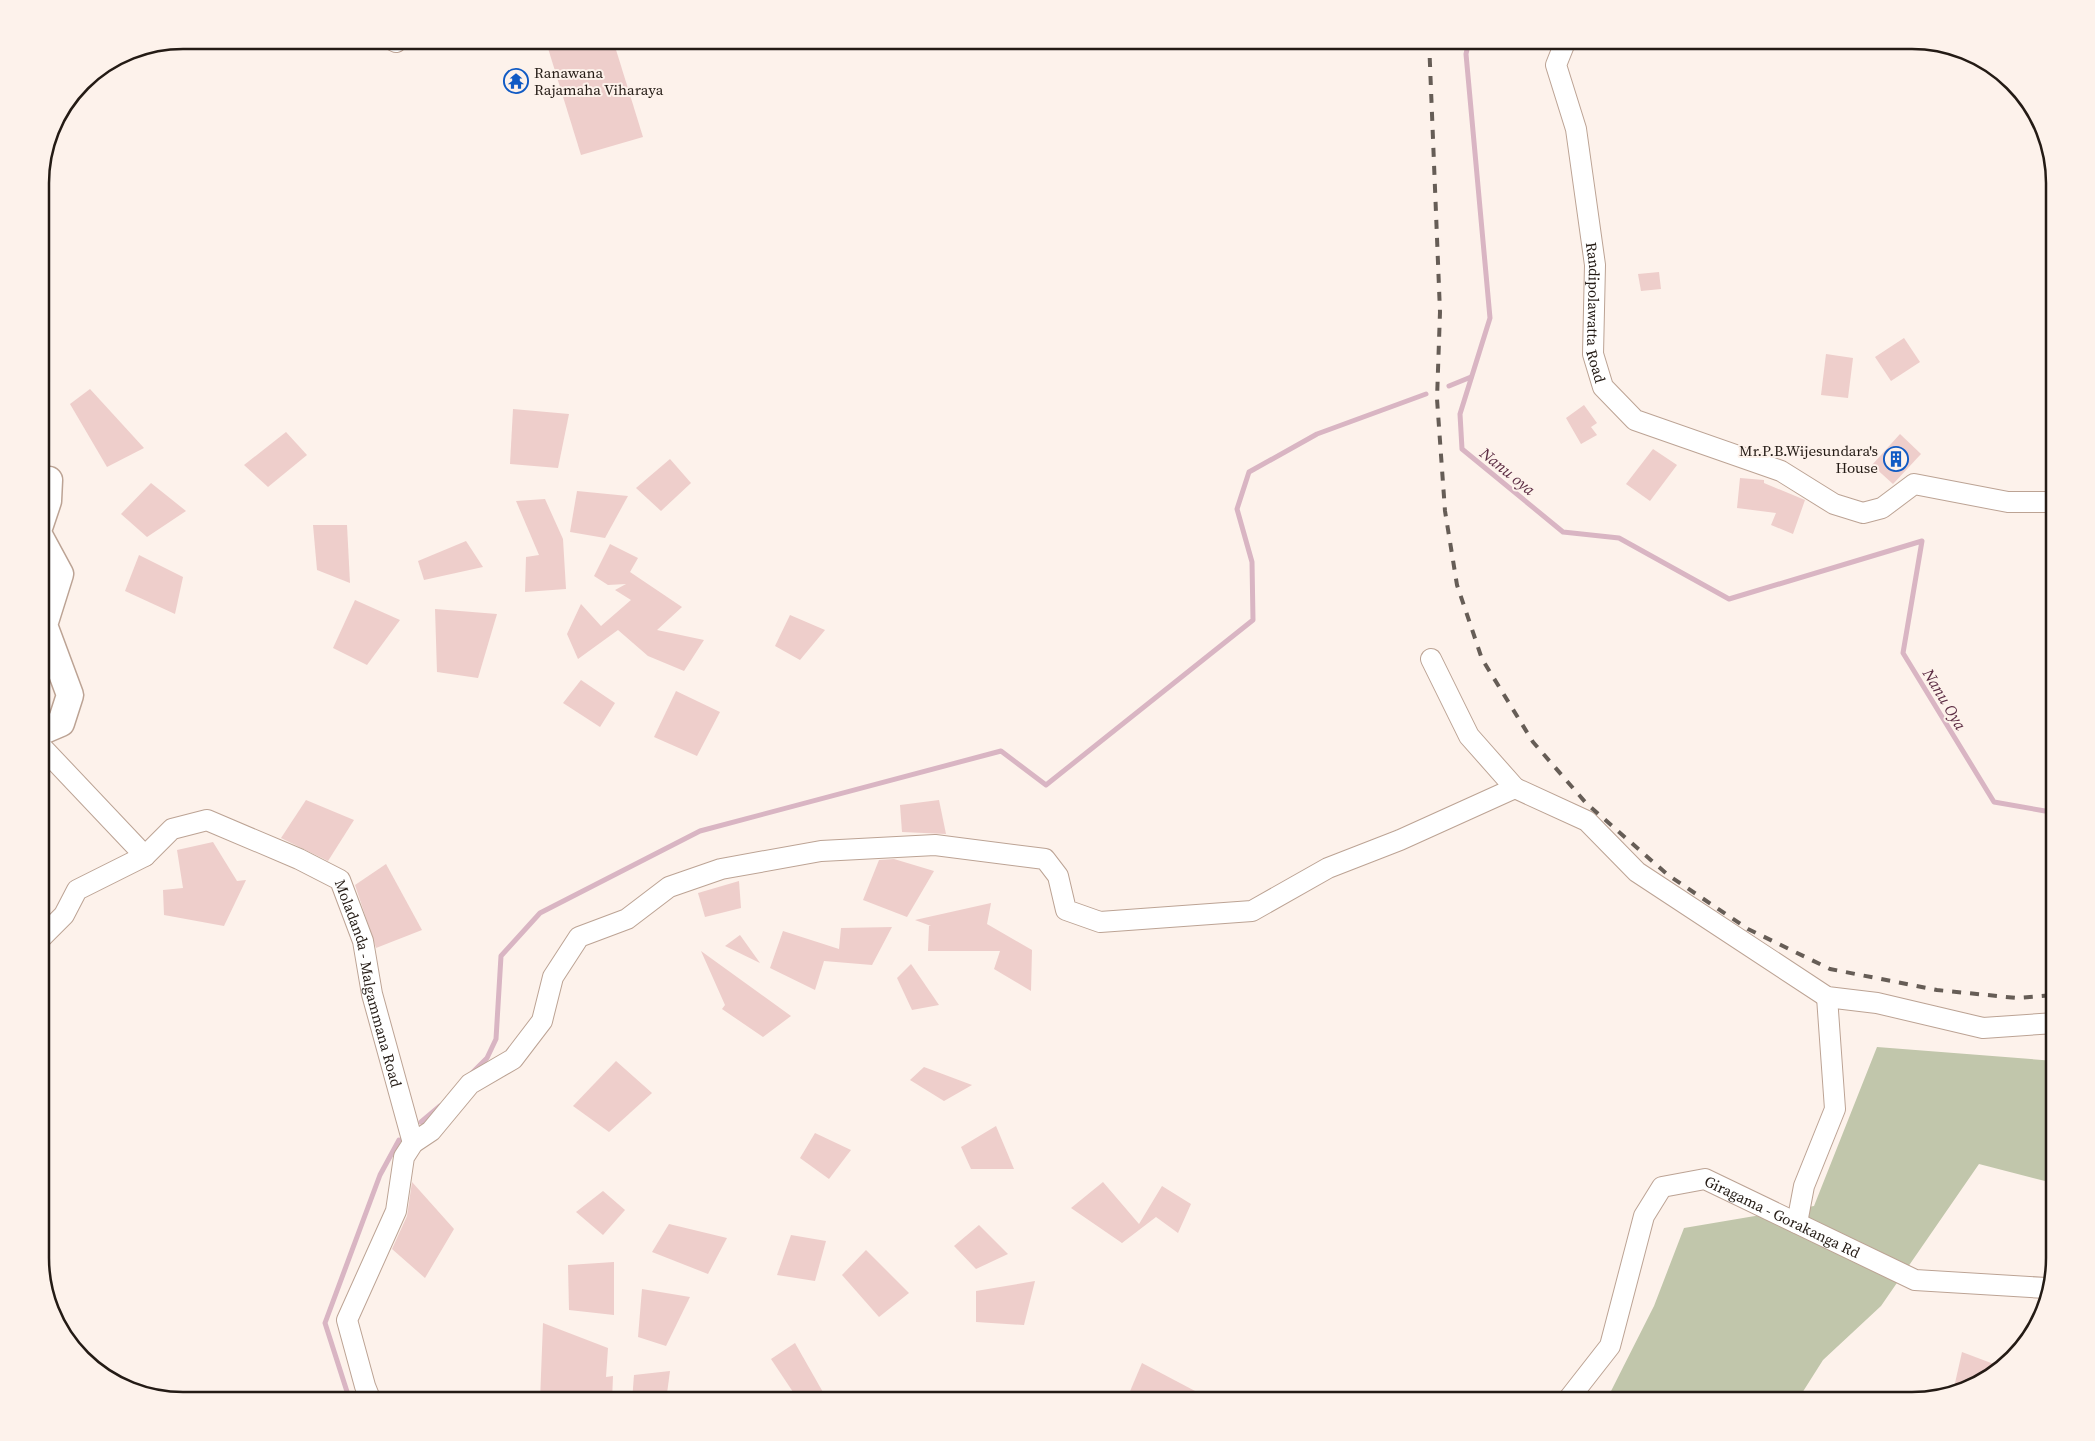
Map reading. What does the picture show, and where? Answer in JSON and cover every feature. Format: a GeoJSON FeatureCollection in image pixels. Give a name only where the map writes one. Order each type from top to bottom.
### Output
{"type":"FeatureCollection","features":[{"type":"Feature","properties":{"kind":"street","name":"Randipolawatta Road"},"geometry":{"type":"LineString","coordinates":[[1563,49],[1556,66],[1576,129],[1595,265],[1593,354],[1603,387],[1635,420],[1781,471],[1834,504],[1863,513],[1882,508],[1914,484],[2008,502],[2046,502]]}},
{"type":"Feature","properties":{"kind":"street"},"geometry":{"type":"LineString","coordinates":[[49,554],[60,574],[49,609]]}},
{"type":"Feature","properties":{"kind":"street"},"geometry":{"type":"LineString","coordinates":[[49,638],[70,695],[61,723],[49,728]]}},
{"type":"Feature","properties":{"kind":"street"},"geometry":{"type":"LineString","coordinates":[[1431,659],[1469,736],[1515,788],[1587,821],[1637,872],[1827,997],[1877,1003],[1983,1028],[2046,1024]]}},
{"type":"Feature","properties":{"kind":"street"},"geometry":{"type":"LineString","coordinates":[[49,755],[145,856]]}},
{"type":"Feature","properties":{"kind":"street"},"geometry":{"type":"LineString","coordinates":[[367,1392],[347,1320],[396,1211],[404,1157],[413,1143],[431,1131],[470,1084],[513,1059],[542,1021],[553,977],[579,937],[627,919],[668,887],[721,869],[821,850],[935,845],[1045,859],[1058,876],[1066,910],[1100,922],[1252,911],[1328,868],[1400,840],[1515,788]]}},
{"type":"Feature","properties":{"kind":"street","name":"Moladanda - Malgammana Road"},"geometry":{"type":"LineString","coordinates":[[49,930],[64,915],[77,890],[145,856],[172,829],[207,820],[299,859],[340,880],[363,941],[372,994],[413,1143]]}},
{"type":"Feature","properties":{"kind":"street"},"geometry":{"type":"LineString","coordinates":[[1797,1223],[1804,1186],[1835,1109],[1827,997]]}},
{"type":"Feature","properties":{"kind":"street","name":"Giragama - Gorakanga Rd"},"geometry":{"type":"LineString","coordinates":[[1574,1392],[1610,1346],[1644,1216],[1662,1187],[1705,1179],[1915,1280],[2043,1288]]}},
{"type":"Feature","properties":{"kind":"green space"},"geometry":{"type":"Polygon","coordinates":[[[1877,1047],[2046,1060],[2046,1182],[1979,1164],[1881,1306],[1823,1360],[1803,1392],[1611,1392],[1654,1306],[1684,1228],[1814,1206],[1877,1047]]]}},
{"type":"Feature","properties":{"kind":"building","name":"Ranawana Rajamaha Viharaya"},"geometry":{"type":"Polygon","coordinates":[[[548,49],[616,49],[643,137],[581,155],[548,49]]]}},
{"type":"Feature","properties":{"kind":"building"},"geometry":{"type":"Polygon","coordinates":[[[1659,272],[1661,289],[1641,291],[1638,274],[1659,272]]]}},
{"type":"Feature","properties":{"kind":"building"},"geometry":{"type":"Polygon","coordinates":[[[1904,338],[1920,362],[1891,381],[1875,357],[1904,338]]]}},
{"type":"Feature","properties":{"kind":"building"},"geometry":{"type":"Polygon","coordinates":[[[1826,354],[1853,358],[1848,398],[1821,395],[1826,354]]]}},
{"type":"Feature","properties":{"kind":"building"},"geometry":{"type":"Polygon","coordinates":[[[90,389],[144,448],[107,467],[70,404],[90,389]]]}},
{"type":"Feature","properties":{"kind":"building"},"geometry":{"type":"Polygon","coordinates":[[[1584,405],[1597,423],[1591,427],[1597,435],[1581,444],[1566,418],[1584,405]]]}},
{"type":"Feature","properties":{"kind":"building"},"geometry":{"type":"Polygon","coordinates":[[[513,409],[569,414],[558,468],[510,464],[513,409]]]}},
{"type":"Feature","properties":{"kind":"building"},"geometry":{"type":"Polygon","coordinates":[[[286,432],[307,455],[268,487],[244,465],[286,432]]]}},
{"type":"Feature","properties":{"kind":"building","name":"Mr.P.B.Wijesundara's House"},"geometry":{"type":"Polygon","coordinates":[[[1900,434],[1921,454],[1893,484],[1872,465],[1900,434]]]}},
{"type":"Feature","properties":{"kind":"building"},"geometry":{"type":"Polygon","coordinates":[[[1653,449],[1677,465],[1650,501],[1626,484],[1653,449]]]}},
{"type":"Feature","properties":{"kind":"building"},"geometry":{"type":"Polygon","coordinates":[[[670,459],[691,483],[661,511],[636,488],[670,459]]]}},
{"type":"Feature","properties":{"kind":"building"},"geometry":{"type":"Polygon","coordinates":[[[1740,478],[1764,480],[1764,483],[1805,500],[1793,534],[1771,525],[1776,513],[1737,508],[1740,478]]]}},
{"type":"Feature","properties":{"kind":"building"},"geometry":{"type":"Polygon","coordinates":[[[151,483],[186,511],[147,537],[121,514],[151,483]]]}},
{"type":"Feature","properties":{"kind":"building"},"geometry":{"type":"Polygon","coordinates":[[[577,491],[628,496],[605,538],[570,532],[577,491]]]}},
{"type":"Feature","properties":{"kind":"building"},"geometry":{"type":"Polygon","coordinates":[[[545,499],[563,539],[566,589],[525,592],[526,557],[539,555],[516,501],[545,499]]]}},
{"type":"Feature","properties":{"kind":"building"},"geometry":{"type":"Polygon","coordinates":[[[313,525],[347,525],[350,583],[317,570],[313,525]]]}},
{"type":"Feature","properties":{"kind":"building"},"geometry":{"type":"Polygon","coordinates":[[[466,541],[483,567],[424,580],[418,561],[466,541]]]}},
{"type":"Feature","properties":{"kind":"building"},"geometry":{"type":"Polygon","coordinates":[[[610,544],[638,558],[630,572],[682,607],[657,630],[704,640],[684,671],[648,656],[618,630],[578,659],[567,634],[581,604],[601,626],[631,600],[615,590],[626,584],[608,585],[594,576],[610,544]]]}},
{"type":"Feature","properties":{"kind":"building"},"geometry":{"type":"Polygon","coordinates":[[[139,555],[183,577],[175,614],[125,591],[139,555]]]}},
{"type":"Feature","properties":{"kind":"building"},"geometry":{"type":"Polygon","coordinates":[[[355,600],[400,620],[367,665],[333,648],[355,600]]]}},
{"type":"Feature","properties":{"kind":"building"},"geometry":{"type":"Polygon","coordinates":[[[435,609],[497,614],[478,678],[437,672],[435,609]]]}},
{"type":"Feature","properties":{"kind":"building"},"geometry":{"type":"Polygon","coordinates":[[[790,615],[825,630],[800,660],[775,646],[790,615]]]}},
{"type":"Feature","properties":{"kind":"building"},"geometry":{"type":"Polygon","coordinates":[[[581,680],[615,703],[600,727],[563,703],[581,680]]]}},
{"type":"Feature","properties":{"kind":"building"},"geometry":{"type":"Polygon","coordinates":[[[676,691],[720,712],[697,756],[654,737],[676,691]]]}},
{"type":"Feature","properties":{"kind":"building"},"geometry":{"type":"Polygon","coordinates":[[[306,800],[354,820],[328,861],[281,838],[306,800]]]}},
{"type":"Feature","properties":{"kind":"building"},"geometry":{"type":"Polygon","coordinates":[[[939,800],[946,834],[902,832],[900,805],[939,800]]]}},
{"type":"Feature","properties":{"kind":"building"},"geometry":{"type":"Polygon","coordinates":[[[213,842],[237,881],[246,880],[224,926],[164,915],[163,890],[183,888],[177,850],[213,842]]]}},
{"type":"Feature","properties":{"kind":"building"},"geometry":{"type":"Polygon","coordinates":[[[894,859],[934,871],[907,917],[863,900],[879,860],[894,859]]]}},
{"type":"Feature","properties":{"kind":"building"},"geometry":{"type":"Polygon","coordinates":[[[386,864],[422,930],[376,948],[355,885],[386,864]]]}},
{"type":"Feature","properties":{"kind":"building"},"geometry":{"type":"Polygon","coordinates":[[[739,881],[741,908],[705,917],[698,893],[739,881]]]}},
{"type":"Feature","properties":{"kind":"building"},"geometry":{"type":"Polygon","coordinates":[[[991,903],[987,924],[1032,950],[1031,991],[994,969],[1000,951],[928,951],[929,926],[931,926],[915,920],[991,903]]]}},
{"type":"Feature","properties":{"kind":"building"},"geometry":{"type":"Polygon","coordinates":[[[892,927],[872,965],[824,961],[815,990],[770,968],[783,931],[839,949],[841,928],[892,927]]]}},
{"type":"Feature","properties":{"kind":"building"},"geometry":{"type":"Polygon","coordinates":[[[740,935],[760,963],[725,946],[740,935]]]}},
{"type":"Feature","properties":{"kind":"building"},"geometry":{"type":"Polygon","coordinates":[[[701,951],[791,1016],[763,1037],[722,1009],[725,1005],[701,951]]]}},
{"type":"Feature","properties":{"kind":"building"},"geometry":{"type":"Polygon","coordinates":[[[911,964],[939,1005],[912,1010],[897,978],[911,964]]]}},
{"type":"Feature","properties":{"kind":"building"},"geometry":{"type":"Polygon","coordinates":[[[616,1061],[652,1093],[609,1132],[573,1106],[616,1061]]]}},
{"type":"Feature","properties":{"kind":"building"},"geometry":{"type":"Polygon","coordinates":[[[924,1067],[972,1085],[944,1101],[910,1080],[924,1067]]]}},
{"type":"Feature","properties":{"kind":"building"},"geometry":{"type":"Polygon","coordinates":[[[996,1126],[1014,1169],[971,1169],[961,1147],[996,1126]]]}},
{"type":"Feature","properties":{"kind":"building"},"geometry":{"type":"Polygon","coordinates":[[[815,1133],[851,1150],[829,1179],[800,1158],[815,1133]]]}},
{"type":"Feature","properties":{"kind":"building"},"geometry":{"type":"Polygon","coordinates":[[[412,1182],[454,1229],[425,1278],[392,1249],[407,1216],[412,1182]]]}},
{"type":"Feature","properties":{"kind":"building"},"geometry":{"type":"Polygon","coordinates":[[[1103,1182],[1139,1224],[1162,1186],[1191,1204],[1178,1233],[1156,1217],[1122,1243],[1071,1208],[1103,1182]]]}},
{"type":"Feature","properties":{"kind":"building"},"geometry":{"type":"Polygon","coordinates":[[[603,1191],[625,1210],[603,1235],[576,1212],[603,1191]]]}},
{"type":"Feature","properties":{"kind":"building"},"geometry":{"type":"Polygon","coordinates":[[[669,1224],[727,1238],[708,1274],[652,1252],[669,1224]]]}},
{"type":"Feature","properties":{"kind":"building"},"geometry":{"type":"Polygon","coordinates":[[[979,1225],[1008,1254],[976,1269],[954,1246],[979,1225]]]}},
{"type":"Feature","properties":{"kind":"building"},"geometry":{"type":"Polygon","coordinates":[[[791,1235],[826,1241],[815,1281],[777,1275],[791,1235]]]}},
{"type":"Feature","properties":{"kind":"building"},"geometry":{"type":"Polygon","coordinates":[[[866,1250],[909,1293],[879,1317],[842,1275],[866,1250]]]}},
{"type":"Feature","properties":{"kind":"building"},"geometry":{"type":"Polygon","coordinates":[[[614,1262],[614,1315],[569,1310],[568,1265],[614,1262]]]}},
{"type":"Feature","properties":{"kind":"building"},"geometry":{"type":"Polygon","coordinates":[[[1035,1281],[1024,1325],[976,1322],[976,1291],[1035,1281]]]}},
{"type":"Feature","properties":{"kind":"building"},"geometry":{"type":"Polygon","coordinates":[[[642,1289],[690,1297],[666,1346],[638,1337],[642,1289]]]}},
{"type":"Feature","properties":{"kind":"building"},"geometry":{"type":"Polygon","coordinates":[[[543,1323],[608,1348],[606,1377],[613,1376],[612,1392],[540,1392],[543,1323]]]}},
{"type":"Feature","properties":{"kind":"building"},"geometry":{"type":"Polygon","coordinates":[[[795,1343],[823,1392],[793,1392],[771,1359],[795,1343]]]}},
{"type":"Feature","properties":{"kind":"building"},"geometry":{"type":"Polygon","coordinates":[[[1962,1352],[1994,1364],[1987,1370],[1955,1385],[1962,1352]]]}},
{"type":"Feature","properties":{"kind":"building"},"geometry":{"type":"Polygon","coordinates":[[[1142,1363],[1197,1392],[1130,1392],[1142,1363]]]}},
{"type":"Feature","properties":{"kind":"building"},"geometry":{"type":"Polygon","coordinates":[[[670,1371],[667,1392],[633,1392],[634,1375],[670,1371]]]}},
{"type":"Feature","properties":{"kind":"waterway","name":"Nanu oya"},"geometry":{"type":"LineString","coordinates":[[1467,49],[1490,318],[1460,414],[1462,449],[1563,532],[1619,538],[1729,599],[1922,541],[1903,653],[1994,802],[2046,811]]}},
{"type":"Feature","properties":{"kind":"waterway"},"geometry":{"type":"LineString","coordinates":[[1449,386],[1471,377]]}},
{"type":"Feature","properties":{"kind":"waterway"},"geometry":{"type":"LineString","coordinates":[[472,1073],[487,1058],[496,1039],[501,956],[540,913],[700,831],[1001,751],[1046,785],[1253,620],[1252,562],[1237,509],[1249,472],[1317,434],[1426,394]]}},
{"type":"Feature","properties":{"kind":"waterway"},"geometry":{"type":"LineString","coordinates":[[421,1122],[440,1106]]}},
{"type":"Feature","properties":{"kind":"waterway"},"geometry":{"type":"LineString","coordinates":[[347,1392],[325,1323],[380,1175],[399,1140]]}},
{"type":"Feature","properties":{"kind":"railway"},"geometry":{"type":"LineString","coordinates":[[1429,49],[1440,312],[1437,399],[1445,511],[1457,585],[1482,659],[1533,742],[1586,803],[1668,875],[1748,929],[1830,969],[1937,990],[2017,998],[2046,996]]}},
{"type":"Feature","properties":{"kind":"place","name":"Ranawana Rajamaha Viharaya"},"geometry":{"type":"Point","coordinates":[516,81]}},
{"type":"Feature","properties":{"kind":"place","name":"Mr.P.B.Wijesundara's House"},"geometry":{"type":"Point","coordinates":[1896,459]}},
{"type":"Feature","properties":{"kind":"water label","name":"Nanu Oya"},"geometry":{"type":"Point","coordinates":[1945,699]}}]}
